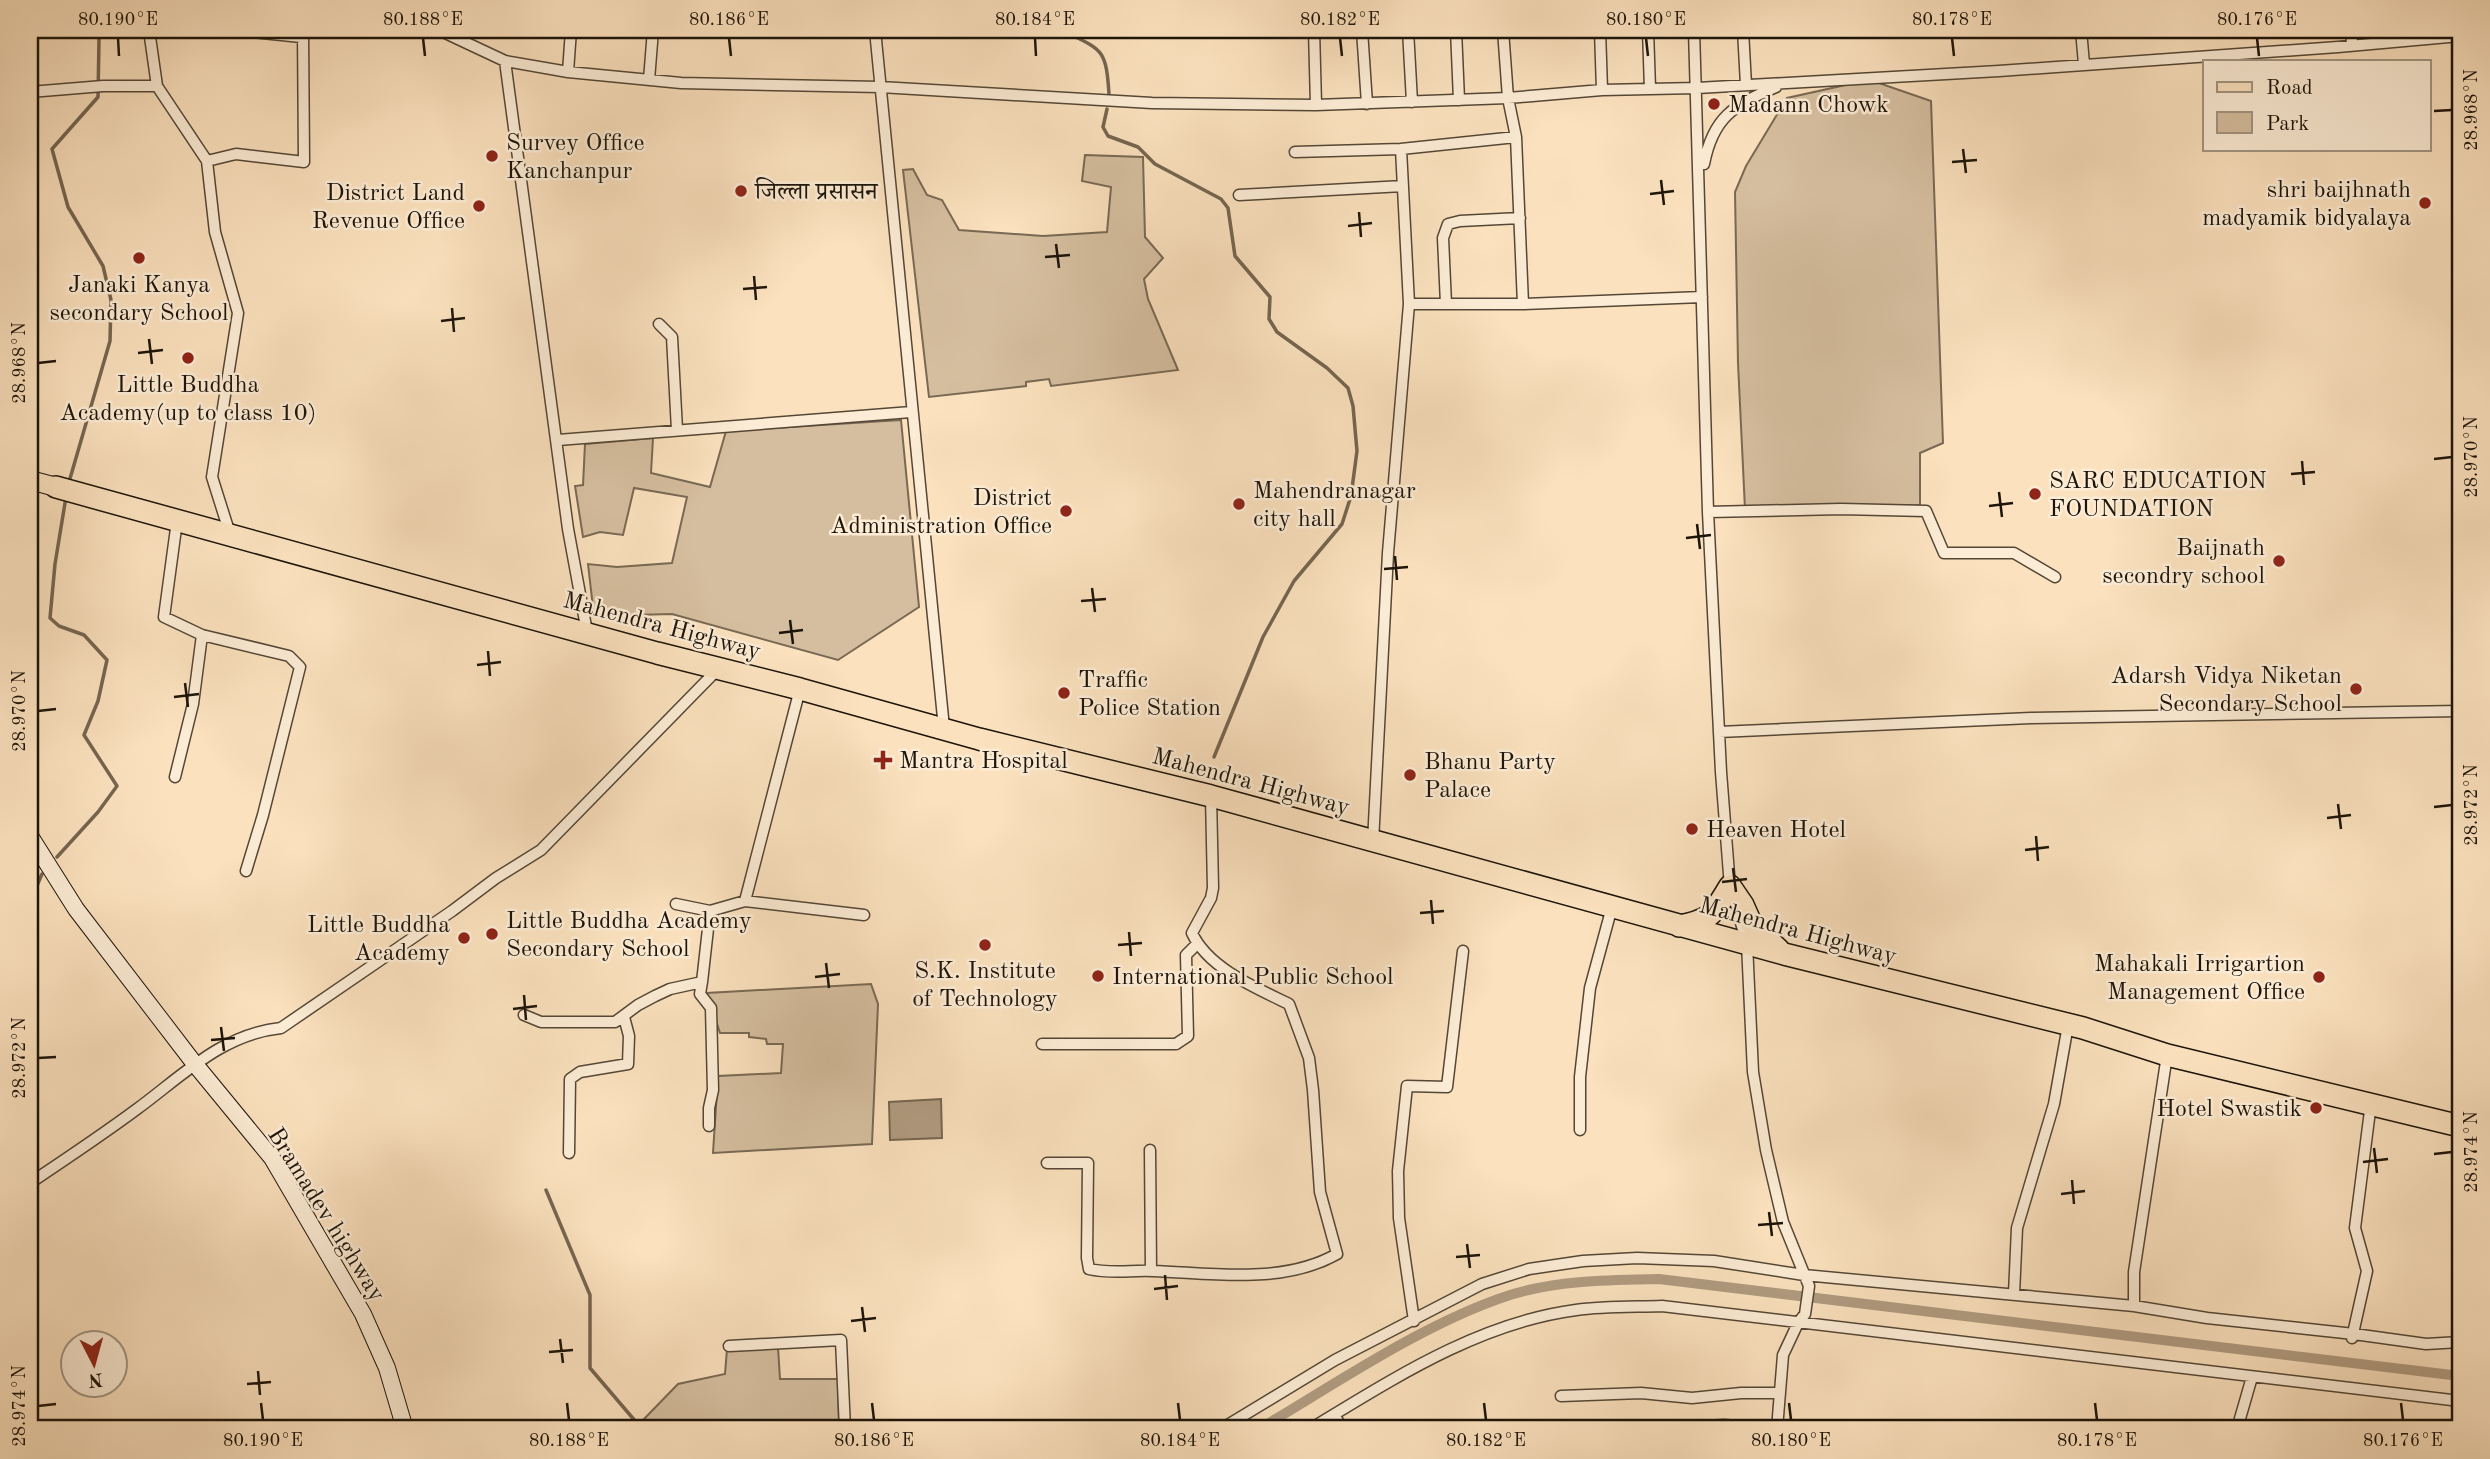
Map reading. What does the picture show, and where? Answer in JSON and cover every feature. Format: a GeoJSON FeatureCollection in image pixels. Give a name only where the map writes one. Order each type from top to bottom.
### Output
{"type":"FeatureCollection","features":[{"type":"Feature","properties":{"kind":"highway","name":"Mahendra Highway"},"geometry":{"type":"LineString","coordinates":[[56,487],[657,653],[800,689],[979,739],[1210,796],[1677,926],[2068,1025],[2167,1055],[2460,1126]]}},
{"type":"Feature","properties":{"kind":"highway"},"geometry":{"type":"LineString","coordinates":[[1677,926],[1699,922],[1712,915],[1730,886],[1751,923],[1784,954]]}},
{"type":"Feature","properties":{"kind":"main road","name":"Mahendra Highway"},"geometry":{"type":"LineString","coordinates":[[30,480],[56,487]]}},
{"type":"Feature","properties":{"kind":"street"},"geometry":{"type":"LineString","coordinates":[[149,30],[157,86],[207,161],[215,232],[237,313],[212,477],[230,534]]}},
{"type":"Feature","properties":{"kind":"street"},"geometry":{"type":"LineString","coordinates":[[207,161],[236,154],[304,162],[302,33],[231,30]]}},
{"type":"Feature","properties":{"kind":"street"},"geometry":{"type":"LineString","coordinates":[[439,30],[505,61],[568,72],[681,83],[880,87],[1152,103],[1316,105],[1785,83],[2338,47],[2460,36]]}},
{"type":"Feature","properties":{"kind":"street"},"geometry":{"type":"LineString","coordinates":[[568,72],[571,30]]}},
{"type":"Feature","properties":{"kind":"street"},"geometry":{"type":"LineString","coordinates":[[649,80],[653,30]]}},
{"type":"Feature","properties":{"kind":"street"},"geometry":{"type":"LineString","coordinates":[[875,30],[944,728]]}},
{"type":"Feature","properties":{"kind":"street"},"geometry":{"type":"LineString","coordinates":[[1314,30],[1316,105]]}},
{"type":"Feature","properties":{"kind":"street"},"geometry":{"type":"LineString","coordinates":[[1362,30],[1367,104]]}},
{"type":"Feature","properties":{"kind":"street"},"geometry":{"type":"LineString","coordinates":[[1408,30],[1412,102]]}},
{"type":"Feature","properties":{"kind":"street"},"geometry":{"type":"LineString","coordinates":[[1456,30],[1459,100]]}},
{"type":"Feature","properties":{"kind":"street"},"geometry":{"type":"LineString","coordinates":[[1503,30],[1508,98],[1516,137],[1523,304]]}},
{"type":"Feature","properties":{"kind":"street"},"geometry":{"type":"LineString","coordinates":[[1600,30],[1602,90]]}},
{"type":"Feature","properties":{"kind":"street"},"geometry":{"type":"LineString","coordinates":[[1648,30],[1650,89]]}},
{"type":"Feature","properties":{"kind":"street"},"geometry":{"type":"LineString","coordinates":[[1649,1429],[1724,1425],[1777,1429],[1783,1354],[1807,1306],[1807,1280],[1783,1222],[1766,1150],[1753,1072],[1746,944],[1730,886],[1708,512],[1694,30]]}},
{"type":"Feature","properties":{"kind":"street"},"geometry":{"type":"LineString","coordinates":[[1743,30],[1746,85]]}},
{"type":"Feature","properties":{"kind":"street"},"geometry":{"type":"LineString","coordinates":[[2081,30],[2084,64]]}},
{"type":"Feature","properties":{"kind":"street"},"geometry":{"type":"LineString","coordinates":[[2351,30],[2352,44]]}},
{"type":"Feature","properties":{"kind":"street"},"geometry":{"type":"LineString","coordinates":[[505,61],[568,529],[587,632]]}},
{"type":"Feature","properties":{"kind":"street"},"geometry":{"type":"LineString","coordinates":[[1700,185],[1708,142],[1727,115],[1737,106],[1785,83]]}},
{"type":"Feature","properties":{"kind":"street"},"geometry":{"type":"LineString","coordinates":[[30,93],[98,87],[157,86]]}},
{"type":"Feature","properties":{"kind":"street"},"geometry":{"type":"LineString","coordinates":[[1295,152],[1401,149],[1516,137]]}},
{"type":"Feature","properties":{"kind":"street"},"geometry":{"type":"LineString","coordinates":[[1373,842],[1388,553],[1409,304],[1401,149]]}},
{"type":"Feature","properties":{"kind":"street"},"geometry":{"type":"LineString","coordinates":[[1239,195],[1403,186]]}},
{"type":"Feature","properties":{"kind":"street"},"geometry":{"type":"LineString","coordinates":[[1446,304],[1443,238],[1448,224],[1520,218]]}},
{"type":"Feature","properties":{"kind":"street"},"geometry":{"type":"LineString","coordinates":[[1409,304],[1523,304],[1702,297]]}},
{"type":"Feature","properties":{"kind":"street"},"geometry":{"type":"LineString","coordinates":[[659,324],[672,337],[677,430]]}},
{"type":"Feature","properties":{"kind":"street"},"geometry":{"type":"LineString","coordinates":[[558,440],[911,412]]}},
{"type":"Feature","properties":{"kind":"street"},"geometry":{"type":"LineString","coordinates":[[1708,512],[1841,509],[1926,511],[1944,553],[2014,553],[2056,578]]}},
{"type":"Feature","properties":{"kind":"street"},"geometry":{"type":"LineString","coordinates":[[177,521],[164,617],[202,635],[289,656],[300,667],[246,871]]}},
{"type":"Feature","properties":{"kind":"street"},"geometry":{"type":"LineString","coordinates":[[175,777],[193,704],[202,635]]}},
{"type":"Feature","properties":{"kind":"street"},"geometry":{"type":"LineString","coordinates":[[30,1182],[87,1146],[166,1088],[194,1063],[243,1036],[258,1030],[281,1028],[496,878],[541,850],[719,668]]}},
{"type":"Feature","properties":{"kind":"street"},"geometry":{"type":"LineString","coordinates":[[745,901],[800,689]]}},
{"type":"Feature","properties":{"kind":"street"},"geometry":{"type":"LineString","coordinates":[[1719,732],[2031,718],[2460,711]]}},
{"type":"Feature","properties":{"kind":"street"},"geometry":{"type":"LineString","coordinates":[[1047,1163],[1088,1163],[1089,1269],[1105,1273],[1151,1270],[1249,1276],[1320,1264],[1337,1254],[1320,1192],[1309,1058],[1289,1003],[1236,978],[1197,944],[1192,933],[1211,898],[1213,888],[1210,796]]}},
{"type":"Feature","properties":{"kind":"street","name":"Bramadev highway"},"geometry":{"type":"LineString","coordinates":[[30,841],[76,909],[194,1063],[272,1158],[363,1314],[387,1368],[405,1429]]}},
{"type":"Feature","properties":{"kind":"street"},"geometry":{"type":"LineString","coordinates":[[676,904],[710,911],[745,901],[864,915]]}},
{"type":"Feature","properties":{"kind":"street"},"geometry":{"type":"LineString","coordinates":[[1580,1130],[1580,1077],[1590,988],[1612,907]]}},
{"type":"Feature","properties":{"kind":"street"},"geometry":{"type":"LineString","coordinates":[[709,1126],[713,1090],[711,1008],[700,994],[710,911]]}},
{"type":"Feature","properties":{"kind":"street"},"geometry":{"type":"LineString","coordinates":[[1042,1044],[1176,1044],[1188,1036],[1186,955],[1197,944]]}},
{"type":"Feature","properties":{"kind":"street"},"geometry":{"type":"LineString","coordinates":[[1414,1321],[1399,1218],[1398,1171],[1407,1086],[1447,1087],[1463,950]]}},
{"type":"Feature","properties":{"kind":"street"},"geometry":{"type":"LineString","coordinates":[[524,1015],[541,1022],[615,1022],[638,1004],[670,989],[702,982]]}},
{"type":"Feature","properties":{"kind":"street"},"geometry":{"type":"LineString","coordinates":[[569,1153],[570,1079],[580,1072],[628,1064],[629,1036],[624,1017]]}},
{"type":"Feature","properties":{"kind":"street"},"geometry":{"type":"LineString","coordinates":[[2014,1294],[2017,1228],[2054,1104],[2068,1025]]}},
{"type":"Feature","properties":{"kind":"street"},"geometry":{"type":"LineString","coordinates":[[2134,1306],[2134,1272],[2167,1055]]}},
{"type":"Feature","properties":{"kind":"street"},"geometry":{"type":"LineString","coordinates":[[2352,1337],[2367,1271],[2355,1228],[2371,1103]]}},
{"type":"Feature","properties":{"kind":"street"},"geometry":{"type":"LineString","coordinates":[[1150,1150],[1151,1270]]}},
{"type":"Feature","properties":{"kind":"street"},"geometry":{"type":"LineString","coordinates":[[1221,1429],[1335,1360],[1482,1284],[1529,1269],[1583,1261],[1637,1258],[1714,1261],[1807,1280],[2014,1294],[2134,1306],[2352,1337],[2426,1344],[2460,1342]]}},
{"type":"Feature","properties":{"kind":"street"},"geometry":{"type":"LineString","coordinates":[[1310,1429],[1446,1350],[1524,1321],[1577,1310],[1662,1306],[2460,1401]]}},
{"type":"Feature","properties":{"kind":"street"},"geometry":{"type":"LineString","coordinates":[[729,1346],[841,1340],[845,1429]]}},
{"type":"Feature","properties":{"kind":"street"},"geometry":{"type":"LineString","coordinates":[[2236,1429],[2252,1377]]}},
{"type":"Feature","properties":{"kind":"street"},"geometry":{"type":"LineString","coordinates":[[1562,1396],[1641,1393],[1692,1398],[1741,1393],[1780,1393]]}},
{"type":"Feature","properties":{"kind":"street"},"geometry":{"type":"LineString","coordinates":[[1334,1415],[1343,1429]]}},
{"type":"Feature","properties":{"kind":"green space"},"geometry":{"type":"Polygon","coordinates":[[[1859,82],[1876,82],[1931,101],[1943,443],[1920,453],[1920,505],[1745,509],[1738,363],[1735,192],[1746,166],[1787,98],[1859,82]]]}},
{"type":"Feature","properties":{"kind":"green space"},"geometry":{"type":"Polygon","coordinates":[[[1085,155],[1143,157],[1145,237],[1163,258],[1144,279],[1148,299],[1178,370],[1051,386],[1049,379],[1026,382],[1026,386],[929,397],[903,170],[913,169],[927,195],[942,200],[959,230],[1043,236],[1107,232],[1111,187],[1082,181],[1085,155]]]}},
{"type":"Feature","properties":{"kind":"green space"},"geometry":{"type":"Polygon","coordinates":[[[901,420],[919,607],[838,660],[672,614],[594,616],[588,564],[617,567],[672,563],[687,497],[634,488],[623,535],[600,532],[583,537],[575,486],[583,485],[585,444],[653,438],[651,473],[710,487],[726,431],[901,420]]]}},
{"type":"Feature","properties":{"kind":"green space"},"geometry":{"type":"Polygon","coordinates":[[[871,984],[878,1004],[872,1144],[713,1153],[718,1076],[781,1073],[783,1044],[767,1044],[766,1039],[749,1037],[749,1033],[720,1033],[707,993],[871,984]]]}},
{"type":"Feature","properties":{"kind":"green space"},"geometry":{"type":"Polygon","coordinates":[[[778,1347],[780,1379],[838,1379],[839,1429],[646,1429],[643,1420],[678,1384],[725,1374],[727,1349],[778,1347]]]}},
{"type":"Feature","properties":{"kind":"shaded area"},"geometry":{"type":"Polygon","coordinates":[[[941,1099],[942,1138],[890,1140],[889,1102],[941,1099]]]}},
{"type":"Feature","properties":{"kind":"waterway"},"geometry":{"type":"LineString","coordinates":[[69,482],[110,341],[111,300],[103,266],[68,207],[52,149],[98,97],[99,39],[103,30]]}},
{"type":"Feature","properties":{"kind":"waterway"},"geometry":{"type":"LineString","coordinates":[[1061,30],[1099,52],[1106,67],[1109,94]]}},
{"type":"Feature","properties":{"kind":"waterway"},"geometry":{"type":"LineString","coordinates":[[1107,109],[1103,127],[1108,136],[1138,147],[1155,164],[1221,199],[1228,208],[1235,256],[1270,297],[1269,319],[1277,332],[1327,368],[1348,388],[1353,406],[1357,451],[1351,496],[1342,524],[1294,581],[1263,637],[1214,757]]}},
{"type":"Feature","properties":{"kind":"waterway"},"geometry":{"type":"LineString","coordinates":[[57,857],[98,812],[117,786],[84,735],[98,701],[107,660],[84,635],[59,626],[50,618],[55,564],[66,497]]}},
{"type":"Feature","properties":{"kind":"waterway"},"geometry":{"type":"LineString","coordinates":[[30,902],[42,874]]}},
{"type":"Feature","properties":{"kind":"waterway"},"geometry":{"type":"LineString","coordinates":[[546,1190],[590,1295],[590,1368],[642,1429]]}},
{"type":"Feature","properties":{"kind":"waterway"},"geometry":{"type":"LineString","coordinates":[[1259,1429],[1382,1355],[1445,1321],[1528,1290],[1603,1281],[1659,1279],[2460,1376]]}},
{"type":"Feature","properties":{"kind":"place","name":"Madann Chowk"},"geometry":{"type":"Point","coordinates":[1714,104]}},
{"type":"Feature","properties":{"kind":"place","name":"Survey Office Kanchanpur"},"geometry":{"type":"Point","coordinates":[492,156]}},
{"type":"Feature","properties":{"kind":"place","name":"जिल्ला प्रसासन"},"geometry":{"type":"Point","coordinates":[741,191]}},
{"type":"Feature","properties":{"kind":"place","name":"shri baijhnath madyamik bidyalaya"},"geometry":{"type":"Point","coordinates":[2425,203]}},
{"type":"Feature","properties":{"kind":"place","name":"District Land Revenue Office"},"geometry":{"type":"Point","coordinates":[479,206]}},
{"type":"Feature","properties":{"kind":"place","name":"Janaki Kanya secondary School"},"geometry":{"type":"Point","coordinates":[139,258]}},
{"type":"Feature","properties":{"kind":"place","name":"Little Buddha Academy(up to class 10)"},"geometry":{"type":"Point","coordinates":[188,358]}},
{"type":"Feature","properties":{"kind":"place","name":"SARC EDUCATION FOUNDATION"},"geometry":{"type":"Point","coordinates":[2035,494]}},
{"type":"Feature","properties":{"kind":"place","name":"Mahendranagar city hall"},"geometry":{"type":"Point","coordinates":[1239,504]}},
{"type":"Feature","properties":{"kind":"place","name":"District Administration Office"},"geometry":{"type":"Point","coordinates":[1066,511]}},
{"type":"Feature","properties":{"kind":"place","name":"Baijnath secondry school"},"geometry":{"type":"Point","coordinates":[2279,561]}},
{"type":"Feature","properties":{"kind":"place","name":"Adarsh Vidya Niketan Secondary School"},"geometry":{"type":"Point","coordinates":[2356,689]}},
{"type":"Feature","properties":{"kind":"place","name":"Traffic Police Station"},"geometry":{"type":"Point","coordinates":[1064,693]}},
{"type":"Feature","properties":{"kind":"place","name":"Mantra Hospital"},"geometry":{"type":"Point","coordinates":[883,760]}},
{"type":"Feature","properties":{"kind":"place","name":"Bhanu Party Palace"},"geometry":{"type":"Point","coordinates":[1410,775]}},
{"type":"Feature","properties":{"kind":"place","name":"Heaven Hotel"},"geometry":{"type":"Point","coordinates":[1692,829]}},
{"type":"Feature","properties":{"kind":"place","name":"Little Buddha Academy Secondary School"},"geometry":{"type":"Point","coordinates":[492,934]}},
{"type":"Feature","properties":{"kind":"place","name":"Little Buddha Academy"},"geometry":{"type":"Point","coordinates":[464,938]}},
{"type":"Feature","properties":{"kind":"place","name":"S.K. Institute of Technology"},"geometry":{"type":"Point","coordinates":[985,945]}},
{"type":"Feature","properties":{"kind":"place","name":"International Public School"},"geometry":{"type":"Point","coordinates":[1098,976]}},
{"type":"Feature","properties":{"kind":"place","name":"Mahakali Irrigartion Management Office"},"geometry":{"type":"Point","coordinates":[2319,977]}},
{"type":"Feature","properties":{"kind":"place","name":"Hotel Swastik"},"geometry":{"type":"Point","coordinates":[2316,1108]}}]}
